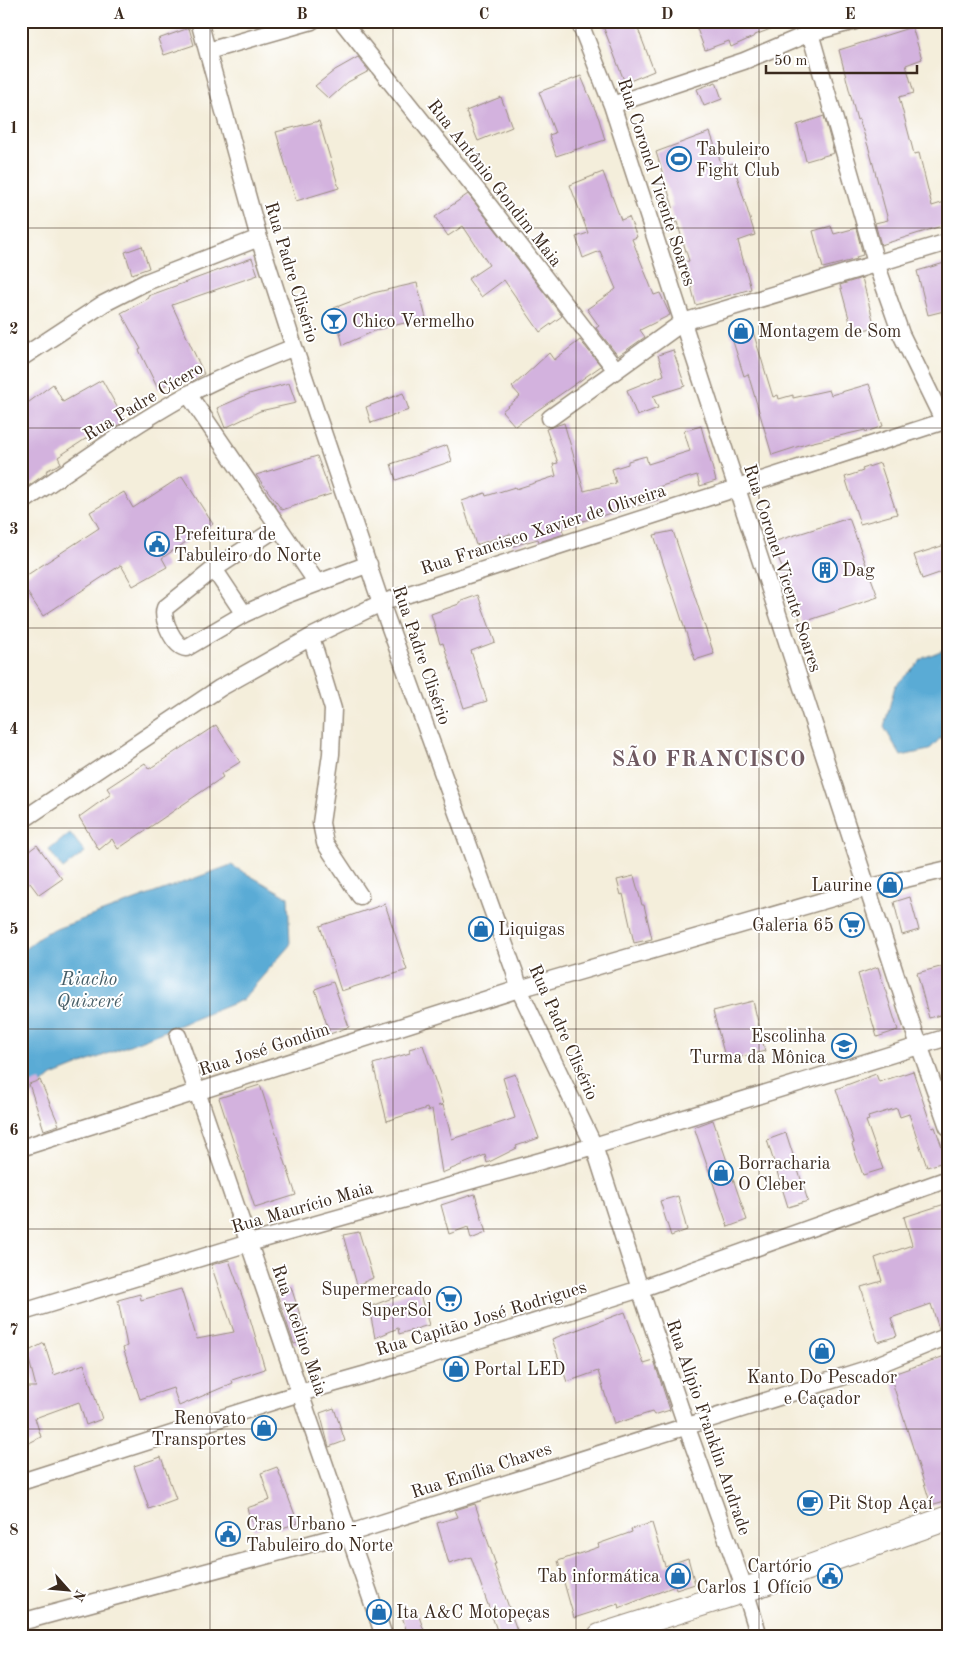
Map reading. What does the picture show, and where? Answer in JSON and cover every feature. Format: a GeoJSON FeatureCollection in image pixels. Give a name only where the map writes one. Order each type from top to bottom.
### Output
{"type":"FeatureCollection","features":[{"type":"Feature","properties":{"kind":"main road"},"geometry":{"type":"LineString","coordinates":[[600,1636],[745,1590],[948,1518]]}},
{"type":"Feature","properties":{"kind":"street","name":"Rua Padre Clisério"},"geometry":{"type":"LineString","coordinates":[[199,21],[259,238],[381,602],[515,973],[519,989],[594,1146],[640,1289]]}},
{"type":"Feature","properties":{"kind":"street"},"geometry":{"type":"LineString","coordinates":[[208,51],[312,21]]}},
{"type":"Feature","properties":{"kind":"street","name":"Rua Antônio Gondim Maia"},"geometry":{"type":"LineString","coordinates":[[342,21],[480,194],[616,370]]}},
{"type":"Feature","properties":{"kind":"street","name":"Rua Coronel Vicente Soares"},"geometry":{"type":"LineString","coordinates":[[580,21],[612,105],[867,888],[948,1127]]}},
{"type":"Feature","properties":{"kind":"street"},"geometry":{"type":"LineString","coordinates":[[612,105],[744,61],[811,27],[855,21]]}},
{"type":"Feature","properties":{"kind":"street"},"geometry":{"type":"LineString","coordinates":[[811,27],[876,263],[901,334],[946,421]]}},
{"type":"Feature","properties":{"kind":"street"},"geometry":{"type":"LineString","coordinates":[[21,358],[103,304],[146,282],[259,238]]}},
{"type":"Feature","properties":{"kind":"street"},"geometry":{"type":"LineString","coordinates":[[550,418],[683,322],[948,242]]}},
{"type":"Feature","properties":{"kind":"street","name":"Rua Padre Cícero"},"geometry":{"type":"LineString","coordinates":[[21,503],[154,414],[188,394],[225,375],[294,347]]}},
{"type":"Feature","properties":{"kind":"street"},"geometry":{"type":"LineString","coordinates":[[188,394],[277,528],[317,583]]}},
{"type":"Feature","properties":{"kind":"street","name":"Rua Francisco Xavier de Oliveira"},"geometry":{"type":"LineString","coordinates":[[21,821],[220,688],[311,637],[381,602],[946,421]]}},
{"type":"Feature","properties":{"kind":"street"},"geometry":{"type":"LineString","coordinates":[[277,528],[214,569],[165,608],[164,617],[177,644],[182,648],[186,648],[244,614],[283,596],[369,564]]}},
{"type":"Feature","properties":{"kind":"street"},"geometry":{"type":"LineString","coordinates":[[214,569],[244,614]]}},
{"type":"Feature","properties":{"kind":"street"},"geometry":{"type":"LineString","coordinates":[[311,637],[332,709],[331,754],[321,823],[325,843],[360,896]]}},
{"type":"Feature","properties":{"kind":"street","name":"Rua José Gondim"},"geometry":{"type":"LineString","coordinates":[[21,1148],[519,989],[867,888],[948,869]]}},
{"type":"Feature","properties":{"kind":"street","name":"Rua Acelino Maia"},"geometry":{"type":"LineString","coordinates":[[178,1036],[384,1636]]}},
{"type":"Feature","properties":{"kind":"street","name":"Rua Maurício Maia"},"geometry":{"type":"LineString","coordinates":[[23,1312],[249,1243],[594,1146],[948,1037]]}},
{"type":"Feature","properties":{"kind":"street","name":"Rua Capitão José Rodrigues"},"geometry":{"type":"LineString","coordinates":[[21,1482],[300,1393],[399,1365],[640,1289],[948,1179]]}},
{"type":"Feature","properties":{"kind":"street","name":"Rua Alípio Franklin Andrade"},"geometry":{"type":"LineString","coordinates":[[640,1289],[745,1590],[759,1636]]}},
{"type":"Feature","properties":{"kind":"street","name":"Rua Emília Chaves"},"geometry":{"type":"LineString","coordinates":[[21,1622],[350,1533],[866,1369],[948,1336]]}},
{"type":"Feature","properties":{"kind":"water"},"geometry":{"type":"Polygon","coordinates":[[[948,648],[948,730],[929,750],[901,756],[884,727],[895,686],[923,658],[948,648]]]}},
{"type":"Feature","properties":{"kind":"water"},"geometry":{"type":"Polygon","coordinates":[[[70,833],[85,852],[63,869],[49,850],[70,833]]]}},
{"type":"Feature","properties":{"kind":"water","name":"Riacho Quixeré"},"geometry":{"type":"Polygon","coordinates":[[[231,865],[288,897],[290,945],[242,1000],[52,1076],[21,1102],[21,952],[45,933],[231,865]]]}},
{"type":"Feature","properties":{"kind":"building"},"geometry":{"type":"Polygon","coordinates":[[[601,21],[635,21],[654,71],[625,83],[601,21]]]}},
{"type":"Feature","properties":{"kind":"building"},"geometry":{"type":"Polygon","coordinates":[[[694,21],[786,21],[786,23],[731,47],[729,41],[705,50],[694,21]]]}},
{"type":"Feature","properties":{"kind":"building"},"geometry":{"type":"Polygon","coordinates":[[[912,27],[922,59],[906,65],[914,93],[899,97],[914,154],[919,153],[932,206],[948,201],[948,224],[881,245],[875,223],[888,220],[869,149],[859,119],[857,120],[839,50],[912,27]]]}},
{"type":"Feature","properties":{"kind":"building"},"geometry":{"type":"Polygon","coordinates":[[[189,28],[194,45],[164,55],[158,39],[189,28]]]}},
{"type":"Feature","properties":{"kind":"building"},"geometry":{"type":"Polygon","coordinates":[[[358,57],[369,71],[348,82],[329,99],[315,86],[335,70],[358,57]]]}},
{"type":"Feature","properties":{"kind":"building"},"geometry":{"type":"Polygon","coordinates":[[[581,76],[599,119],[605,140],[556,156],[549,135],[555,133],[539,92],[581,76]]]}},
{"type":"Feature","properties":{"kind":"building"},"geometry":{"type":"Polygon","coordinates":[[[716,82],[722,99],[704,106],[697,89],[716,82]]]}},
{"type":"Feature","properties":{"kind":"building"},"geometry":{"type":"Polygon","coordinates":[[[501,97],[512,127],[478,141],[466,111],[501,97]]]}},
{"type":"Feature","properties":{"kind":"building"},"geometry":{"type":"Polygon","coordinates":[[[824,116],[834,153],[806,161],[797,125],[824,116]]]}},
{"type":"Feature","properties":{"kind":"building"},"geometry":{"type":"Polygon","coordinates":[[[319,121],[339,188],[296,201],[276,132],[319,121]]]}},
{"type":"Feature","properties":{"kind":"building"},"geometry":{"type":"Polygon","coordinates":[[[710,132],[722,166],[733,163],[755,235],[738,241],[751,289],[696,305],[685,262],[689,261],[677,222],[674,223],[670,208],[673,207],[656,152],[710,132]]]}},
{"type":"Feature","properties":{"kind":"building"},"geometry":{"type":"Polygon","coordinates":[[[603,172],[621,220],[629,217],[637,237],[632,239],[654,295],[660,293],[670,315],[640,330],[645,337],[618,356],[596,328],[599,326],[587,309],[616,289],[600,251],[583,258],[576,237],[588,233],[570,185],[603,172]]]}},
{"type":"Feature","properties":{"kind":"building"},"geometry":{"type":"Polygon","coordinates":[[[468,194],[562,316],[540,332],[504,280],[481,297],[468,279],[489,265],[463,226],[448,236],[435,217],[468,194]]]}},
{"type":"Feature","properties":{"kind":"building"},"geometry":{"type":"Polygon","coordinates":[[[831,226],[834,234],[856,228],[863,255],[856,257],[857,259],[823,268],[813,231],[831,226]]]}},
{"type":"Feature","properties":{"kind":"building"},"geometry":{"type":"Polygon","coordinates":[[[142,246],[149,268],[132,274],[125,252],[142,246]]]}},
{"type":"Feature","properties":{"kind":"building"},"geometry":{"type":"Polygon","coordinates":[[[252,258],[258,275],[172,305],[204,374],[191,382],[188,374],[158,389],[139,350],[141,349],[121,313],[149,298],[148,296],[252,258]]]}},
{"type":"Feature","properties":{"kind":"building"},"geometry":{"type":"Polygon","coordinates":[[[948,262],[948,310],[928,315],[917,271],[948,262]]]}},
{"type":"Feature","properties":{"kind":"building"},"geometry":{"type":"Polygon","coordinates":[[[862,278],[875,327],[853,333],[840,285],[862,278]]]}},
{"type":"Feature","properties":{"kind":"building"},"geometry":{"type":"Polygon","coordinates":[[[417,283],[426,318],[379,329],[343,345],[334,308],[373,293],[417,283]]]}},
{"type":"Feature","properties":{"kind":"building"},"geometry":{"type":"Polygon","coordinates":[[[751,325],[773,397],[778,395],[779,399],[793,395],[793,398],[829,390],[831,395],[869,384],[883,426],[866,432],[865,430],[809,443],[772,455],[748,374],[744,376],[730,332],[751,325]]]}},
{"type":"Feature","properties":{"kind":"building"},"geometry":{"type":"Polygon","coordinates":[[[580,340],[601,366],[515,426],[502,411],[520,396],[512,387],[549,353],[554,360],[580,340]]]}},
{"type":"Feature","properties":{"kind":"building"},"geometry":{"type":"Polygon","coordinates":[[[673,350],[685,386],[653,396],[658,408],[637,416],[627,390],[664,375],[658,355],[673,350]]]}},
{"type":"Feature","properties":{"kind":"building"},"geometry":{"type":"Polygon","coordinates":[[[102,380],[125,421],[99,438],[96,432],[58,457],[61,463],[46,471],[47,473],[21,491],[21,408],[53,384],[63,402],[102,380]]]}},
{"type":"Feature","properties":{"kind":"building"},"geometry":{"type":"Polygon","coordinates":[[[289,383],[296,403],[260,411],[225,428],[217,408],[249,394],[289,383]]]}},
{"type":"Feature","properties":{"kind":"building"},"geometry":{"type":"Polygon","coordinates":[[[403,393],[409,410],[371,423],[366,407],[403,393]]]}},
{"type":"Feature","properties":{"kind":"building"},"geometry":{"type":"Polygon","coordinates":[[[564,423],[584,491],[616,483],[612,469],[628,464],[628,461],[646,456],[648,464],[690,451],[684,431],[701,426],[716,481],[700,486],[697,475],[655,488],[658,500],[561,527],[564,534],[539,542],[538,539],[513,546],[510,534],[476,545],[462,501],[485,493],[486,496],[515,487],[516,489],[556,476],[553,464],[558,463],[546,429],[564,423]]]}},
{"type":"Feature","properties":{"kind":"building"},"geometry":{"type":"Polygon","coordinates":[[[447,445],[452,461],[396,480],[391,464],[447,445]]]}},
{"type":"Feature","properties":{"kind":"building"},"geometry":{"type":"Polygon","coordinates":[[[317,456],[331,494],[282,510],[256,475],[317,456]]]}},
{"type":"Feature","properties":{"kind":"building"},"geometry":{"type":"Polygon","coordinates":[[[880,463],[897,514],[860,524],[845,477],[880,463]]]}},
{"type":"Feature","properties":{"kind":"building"},"geometry":{"type":"Polygon","coordinates":[[[182,476],[213,524],[162,558],[167,567],[133,586],[121,565],[43,616],[21,583],[21,579],[99,528],[90,512],[124,492],[133,508],[182,476]]]}},
{"type":"Feature","properties":{"kind":"building","name":"Dag"},"geometry":{"type":"Polygon","coordinates":[[[849,518],[878,597],[801,623],[773,542],[849,518]]]}},
{"type":"Feature","properties":{"kind":"building"},"geometry":{"type":"Polygon","coordinates":[[[673,531],[714,654],[695,660],[654,535],[673,531]]]}},
{"type":"Feature","properties":{"kind":"building"},"geometry":{"type":"Polygon","coordinates":[[[948,544],[948,570],[922,579],[914,555],[948,544]]]}},
{"type":"Feature","properties":{"kind":"building"},"geometry":{"type":"Polygon","coordinates":[[[478,595],[495,642],[471,651],[487,701],[464,708],[443,643],[440,644],[431,614],[478,595]]]}},
{"type":"Feature","properties":{"kind":"building"},"geometry":{"type":"Polygon","coordinates":[[[216,725],[240,762],[221,774],[223,777],[118,849],[112,839],[99,850],[79,817],[111,794],[107,788],[145,763],[149,769],[216,725]]]}},
{"type":"Feature","properties":{"kind":"building"},"geometry":{"type":"Polygon","coordinates":[[[37,845],[62,879],[39,895],[30,883],[21,889],[21,857],[37,845]]]}},
{"type":"Feature","properties":{"kind":"building"},"geometry":{"type":"Polygon","coordinates":[[[634,876],[642,905],[644,905],[652,939],[634,943],[623,894],[621,895],[617,880],[634,876]]]}},
{"type":"Feature","properties":{"kind":"building"},"geometry":{"type":"Polygon","coordinates":[[[910,897],[919,930],[902,935],[894,902],[910,897]]]}},
{"type":"Feature","properties":{"kind":"building"},"geometry":{"type":"Polygon","coordinates":[[[385,904],[407,970],[341,991],[320,926],[385,904]]]}},
{"type":"Feature","properties":{"kind":"building"},"geometry":{"type":"Polygon","coordinates":[[[948,965],[948,1013],[929,1018],[917,973],[948,965]]]}},
{"type":"Feature","properties":{"kind":"building"},"geometry":{"type":"Polygon","coordinates":[[[878,967],[898,1030],[877,1037],[858,974],[878,967]]]}},
{"type":"Feature","properties":{"kind":"building"},"geometry":{"type":"Polygon","coordinates":[[[333,982],[349,1027],[330,1034],[315,989],[333,982]]]}},
{"type":"Feature","properties":{"kind":"building"},"geometry":{"type":"Polygon","coordinates":[[[753,1001],[765,1051],[726,1061],[713,1011],[753,1001]]]}},
{"type":"Feature","properties":{"kind":"building"},"geometry":{"type":"Polygon","coordinates":[[[423,1045],[443,1104],[438,1106],[443,1105],[452,1139],[515,1118],[503,1078],[515,1074],[539,1138],[516,1146],[517,1148],[487,1163],[485,1155],[442,1173],[432,1109],[428,1111],[427,1108],[387,1121],[373,1064],[410,1053],[409,1049],[423,1045]]]}},
{"type":"Feature","properties":{"kind":"building"},"geometry":{"type":"Polygon","coordinates":[[[913,1071],[932,1128],[935,1127],[947,1161],[927,1167],[909,1114],[900,1117],[897,1108],[868,1117],[869,1120],[866,1121],[883,1169],[863,1175],[836,1089],[876,1074],[879,1082],[913,1071]]]}},
{"type":"Feature","properties":{"kind":"building"},"geometry":{"type":"Polygon","coordinates":[[[40,1080],[59,1125],[44,1130],[29,1084],[40,1080]]]}},
{"type":"Feature","properties":{"kind":"building"},"geometry":{"type":"Polygon","coordinates":[[[260,1085],[296,1195],[255,1208],[219,1098],[260,1085]]]}},
{"type":"Feature","properties":{"kind":"building","name":"Borracharia O Cleber"},"geometry":{"type":"Polygon","coordinates":[[[713,1120],[747,1220],[728,1227],[694,1127],[713,1120]]]}},
{"type":"Feature","properties":{"kind":"building"},"geometry":{"type":"Polygon","coordinates":[[[786,1133],[808,1201],[788,1207],[767,1140],[786,1133]]]}},
{"type":"Feature","properties":{"kind":"building"},"geometry":{"type":"Polygon","coordinates":[[[475,1194],[486,1233],[471,1239],[468,1227],[449,1234],[441,1205],[475,1194]]]}},
{"type":"Feature","properties":{"kind":"building"},"geometry":{"type":"Polygon","coordinates":[[[678,1196],[687,1230],[671,1236],[660,1201],[678,1196]]]}},
{"type":"Feature","properties":{"kind":"building"},"geometry":{"type":"Polygon","coordinates":[[[948,1203],[948,1326],[939,1329],[931,1304],[891,1318],[897,1336],[878,1342],[861,1287],[882,1281],[875,1258],[912,1245],[904,1217],[948,1203]]]}},
{"type":"Feature","properties":{"kind":"building"},"geometry":{"type":"Polygon","coordinates":[[[359,1232],[373,1278],[357,1285],[343,1235],[359,1232]]]}},
{"type":"Feature","properties":{"kind":"building"},"geometry":{"type":"Polygon","coordinates":[[[229,1260],[249,1315],[265,1369],[232,1380],[233,1383],[179,1406],[173,1388],[140,1399],[123,1348],[127,1346],[118,1300],[140,1294],[141,1300],[181,1289],[197,1339],[234,1332],[211,1265],[229,1260]]]}},
{"type":"Feature","properties":{"kind":"building"},"geometry":{"type":"Polygon","coordinates":[[[291,1287],[308,1340],[294,1344],[276,1291],[291,1287]]]}},
{"type":"Feature","properties":{"kind":"building"},"geometry":{"type":"Polygon","coordinates":[[[418,1288],[429,1325],[399,1334],[398,1328],[375,1338],[369,1307],[418,1288]]]}},
{"type":"Feature","properties":{"kind":"building"},"geometry":{"type":"Polygon","coordinates":[[[625,1312],[644,1364],[654,1361],[670,1410],[654,1415],[652,1412],[614,1424],[598,1371],[567,1382],[552,1339],[625,1312]]]}},
{"type":"Feature","properties":{"kind":"building"},"geometry":{"type":"Polygon","coordinates":[[[44,1343],[54,1375],[84,1364],[102,1419],[86,1425],[79,1402],[35,1418],[41,1437],[21,1447],[21,1387],[36,1387],[27,1352],[44,1343]]]}},
{"type":"Feature","properties":{"kind":"building"},"geometry":{"type":"Polygon","coordinates":[[[942,1357],[948,1357],[948,1500],[931,1505],[890,1375],[942,1357]]]}},
{"type":"Feature","properties":{"kind":"building"},"geometry":{"type":"Polygon","coordinates":[[[334,1408],[345,1441],[329,1447],[320,1413],[334,1408]]]}},
{"type":"Feature","properties":{"kind":"building"},"geometry":{"type":"Polygon","coordinates":[[[161,1457],[176,1499],[149,1509],[134,1466],[161,1457]]]}},
{"type":"Feature","properties":{"kind":"building"},"geometry":{"type":"Polygon","coordinates":[[[277,1467],[298,1523],[279,1529],[277,1522],[254,1530],[247,1508],[270,1500],[261,1473],[277,1467]]]}},
{"type":"Feature","properties":{"kind":"building"},"geometry":{"type":"Polygon","coordinates":[[[475,1504],[519,1636],[499,1636],[471,1557],[449,1564],[437,1523],[458,1517],[455,1510],[475,1504]]]}},
{"type":"Feature","properties":{"kind":"building"},"geometry":{"type":"Polygon","coordinates":[[[652,1523],[665,1566],[688,1558],[695,1584],[676,1590],[675,1586],[619,1608],[618,1604],[574,1618],[558,1561],[599,1547],[598,1544],[632,1532],[631,1529],[652,1523]]]}},
{"type":"Feature","properties":{"kind":"building"},"geometry":{"type":"Polygon","coordinates":[[[417,1611],[426,1636],[408,1636],[402,1616],[417,1611]]]}},
{"type":"Feature","properties":{"kind":"place","name":"Tabuleiro Fight Club"},"geometry":{"type":"Point","coordinates":[679,159]}},
{"type":"Feature","properties":{"kind":"place","name":"Chico Vermelho"},"geometry":{"type":"Point","coordinates":[334,321]}},
{"type":"Feature","properties":{"kind":"place","name":"Montagem de Som"},"geometry":{"type":"Point","coordinates":[741,331]}},
{"type":"Feature","properties":{"kind":"place","name":"Prefeitura de Tabuleiro do Norte"},"geometry":{"type":"Point","coordinates":[157,544]}},
{"type":"Feature","properties":{"kind":"place","name":"Dag"},"geometry":{"type":"Point","coordinates":[825,570]}},
{"type":"Feature","properties":{"kind":"place","name":"Laurine"},"geometry":{"type":"Point","coordinates":[890,885]}},
{"type":"Feature","properties":{"kind":"place","name":"Galeria 65"},"geometry":{"type":"Point","coordinates":[852,925]}},
{"type":"Feature","properties":{"kind":"place","name":"Liquigas"},"geometry":{"type":"Point","coordinates":[481,929]}},
{"type":"Feature","properties":{"kind":"place","name":"Escolinha Turma da Mônica"},"geometry":{"type":"Point","coordinates":[844,1046]}},
{"type":"Feature","properties":{"kind":"place","name":"Borracharia O Cleber"},"geometry":{"type":"Point","coordinates":[721,1173]}},
{"type":"Feature","properties":{"kind":"place","name":"Supermercado SuperSol"},"geometry":{"type":"Point","coordinates":[449,1299]}},
{"type":"Feature","properties":{"kind":"place","name":"Kanto Do Pescador e Caçador"},"geometry":{"type":"Point","coordinates":[822,1351]}},
{"type":"Feature","properties":{"kind":"place","name":"Portal LED"},"geometry":{"type":"Point","coordinates":[456,1369]}},
{"type":"Feature","properties":{"kind":"place","name":"Renovato Transportes"},"geometry":{"type":"Point","coordinates":[264,1428]}},
{"type":"Feature","properties":{"kind":"place","name":"Pit Stop Açaí"},"geometry":{"type":"Point","coordinates":[810,1503]}},
{"type":"Feature","properties":{"kind":"place","name":"Cras Urbano - Tabuleiro do Norte"},"geometry":{"type":"Point","coordinates":[228,1534]}},
{"type":"Feature","properties":{"kind":"place","name":"Tab informática"},"geometry":{"type":"Point","coordinates":[678,1576]}},
{"type":"Feature","properties":{"kind":"place","name":"Cartório Carlos 1 Ofício"},"geometry":{"type":"Point","coordinates":[830,1576]}},
{"type":"Feature","properties":{"kind":"place","name":"Ita A&C Motopeças"},"geometry":{"type":"Point","coordinates":[379,1612]}},
{"type":"Feature","properties":{"kind":"district","name":"SÃO FRANCISCO"},"geometry":{"type":"Point","coordinates":[709,758]}}]}
